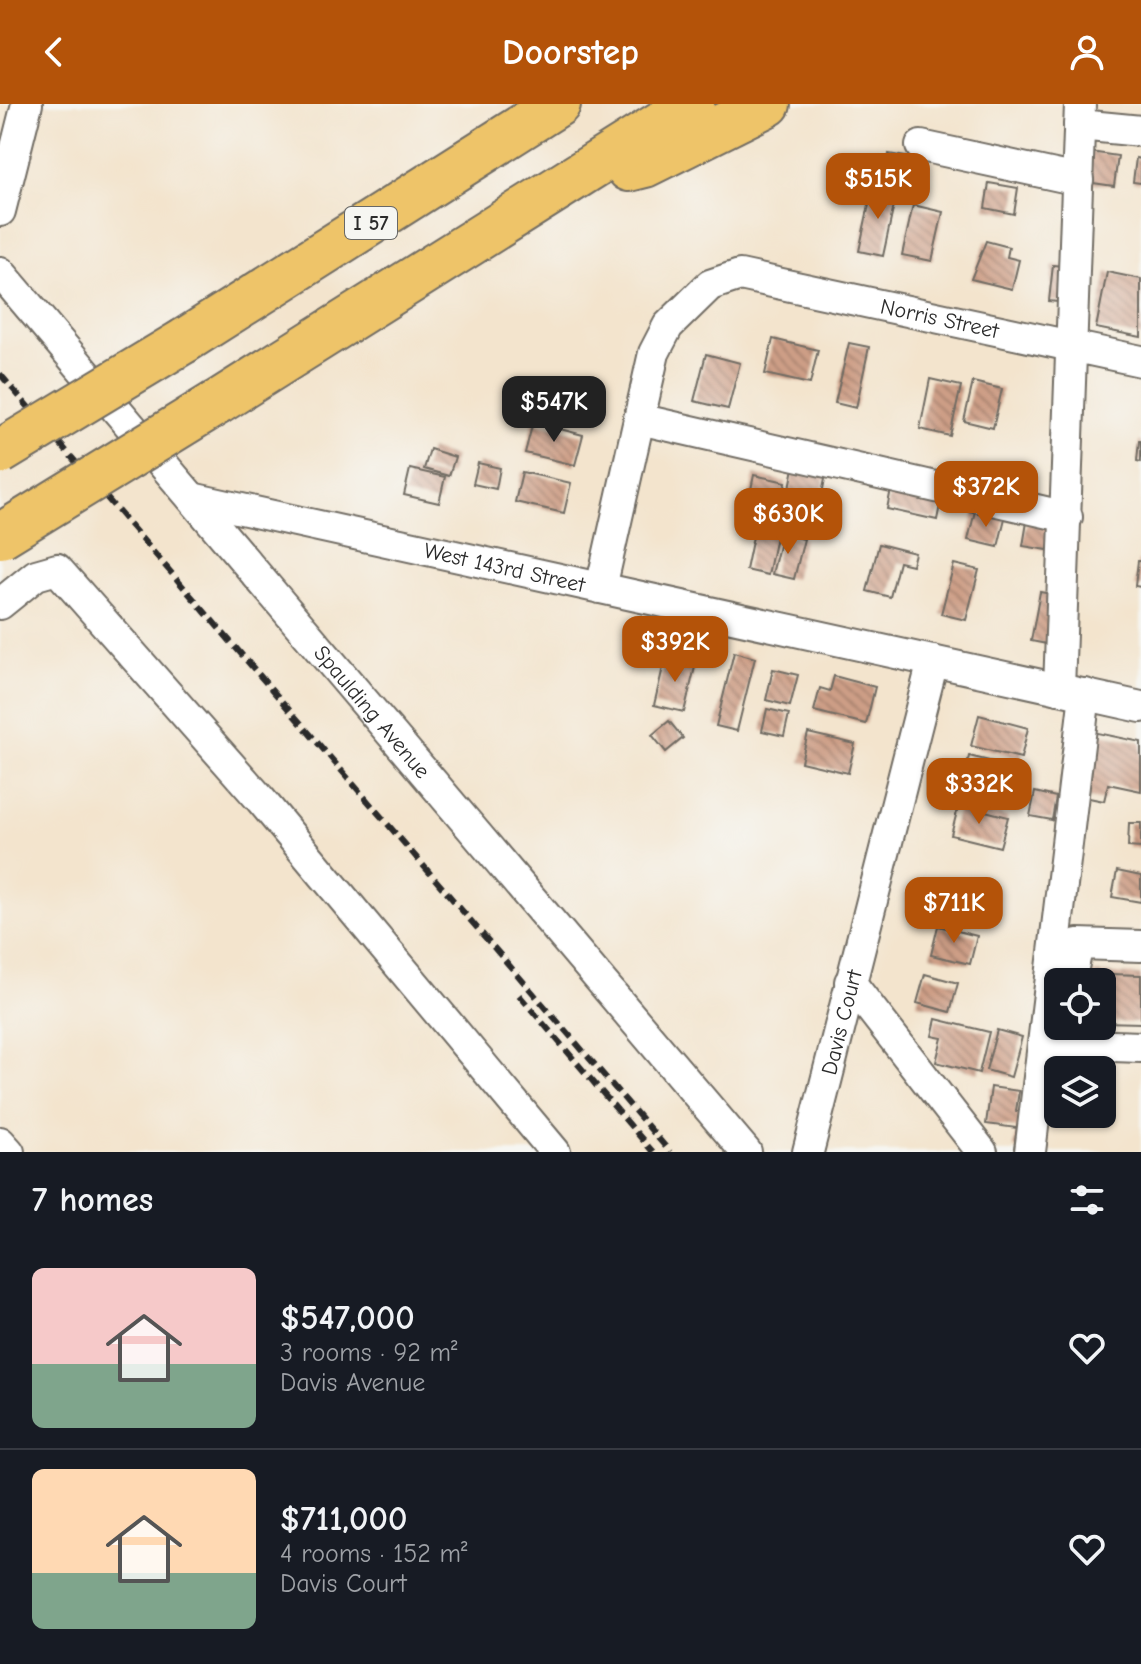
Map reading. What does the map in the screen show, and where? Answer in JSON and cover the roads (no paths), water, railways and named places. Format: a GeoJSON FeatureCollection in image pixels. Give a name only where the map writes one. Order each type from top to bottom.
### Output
{"type":"FeatureCollection","features":[{"type":"Feature","properties":{"kind":"highway","name":"I 57"},"geometry":{"type":"LineString","coordinates":[[0,452],[184,341],[558,104]]}},
{"type":"Feature","properties":{"kind":"highway"},"geometry":{"type":"LineString","coordinates":[[0,536],[692,104]]}},
{"type":"Feature","properties":{"kind":"highway"},"geometry":{"type":"LineString","coordinates":[[568,182],[645,165],[768,104]]}},
{"type":"Feature","properties":{"kind":"street"},"geometry":{"type":"LineString","coordinates":[[0,211],[27,104]]}},
{"type":"Feature","properties":{"kind":"street"},"geometry":{"type":"LineString","coordinates":[[1030,1152],[1072,692],[1067,517],[1080,114],[1141,131]]}},
{"type":"Feature","properties":{"kind":"street"},"geometry":{"type":"LineString","coordinates":[[921,146],[1078,180]]}},
{"type":"Feature","properties":{"kind":"street","name":"Spaulding Avenue"},"geometry":{"type":"LineString","coordinates":[[0,272],[196,499],[746,1152]]}},
{"type":"Feature","properties":{"kind":"street","name":"Norris Street"},"geometry":{"type":"LineString","coordinates":[[639,419],[654,353],[668,326],[710,285],[740,275],[1141,361]]}},
{"type":"Feature","properties":{"kind":"street"},"geometry":{"type":"LineString","coordinates":[[601,588],[639,419],[1067,517]]}},
{"type":"Feature","properties":{"kind":"street","name":"West 143rd Street"},"geometry":{"type":"LineString","coordinates":[[196,499],[1141,707]]}},
{"type":"Feature","properties":{"kind":"street"},"geometry":{"type":"LineString","coordinates":[[0,604],[36,575],[57,569],[261,800],[555,1152]]}},
{"type":"Feature","properties":{"kind":"street","name":"Davis Court"},"geometry":{"type":"LineString","coordinates":[[808,1152],[933,661]]}},
{"type":"Feature","properties":{"kind":"street"},"geometry":{"type":"LineString","coordinates":[[1073,968],[1078,944],[1141,946]]}},
{"type":"Feature","properties":{"kind":"street"},"geometry":{"type":"LineString","coordinates":[[850,982],[982,1152]]}},
{"type":"Feature","properties":{"kind":"street"},"geometry":{"type":"LineString","coordinates":[[1058,1040],[1057,1044],[1141,1047]]}},
{"type":"Feature","properties":{"kind":"street"},"geometry":{"type":"LineString","coordinates":[[0,1142],[9,1152]]}},
{"type":"Feature","properties":{"kind":"railway"},"geometry":{"type":"LineString","coordinates":[[0,374],[670,1152]]}},
{"type":"Feature","properties":{"kind":"railway"},"geometry":{"type":"LineString","coordinates":[[519,995],[653,1152]]}}]}
